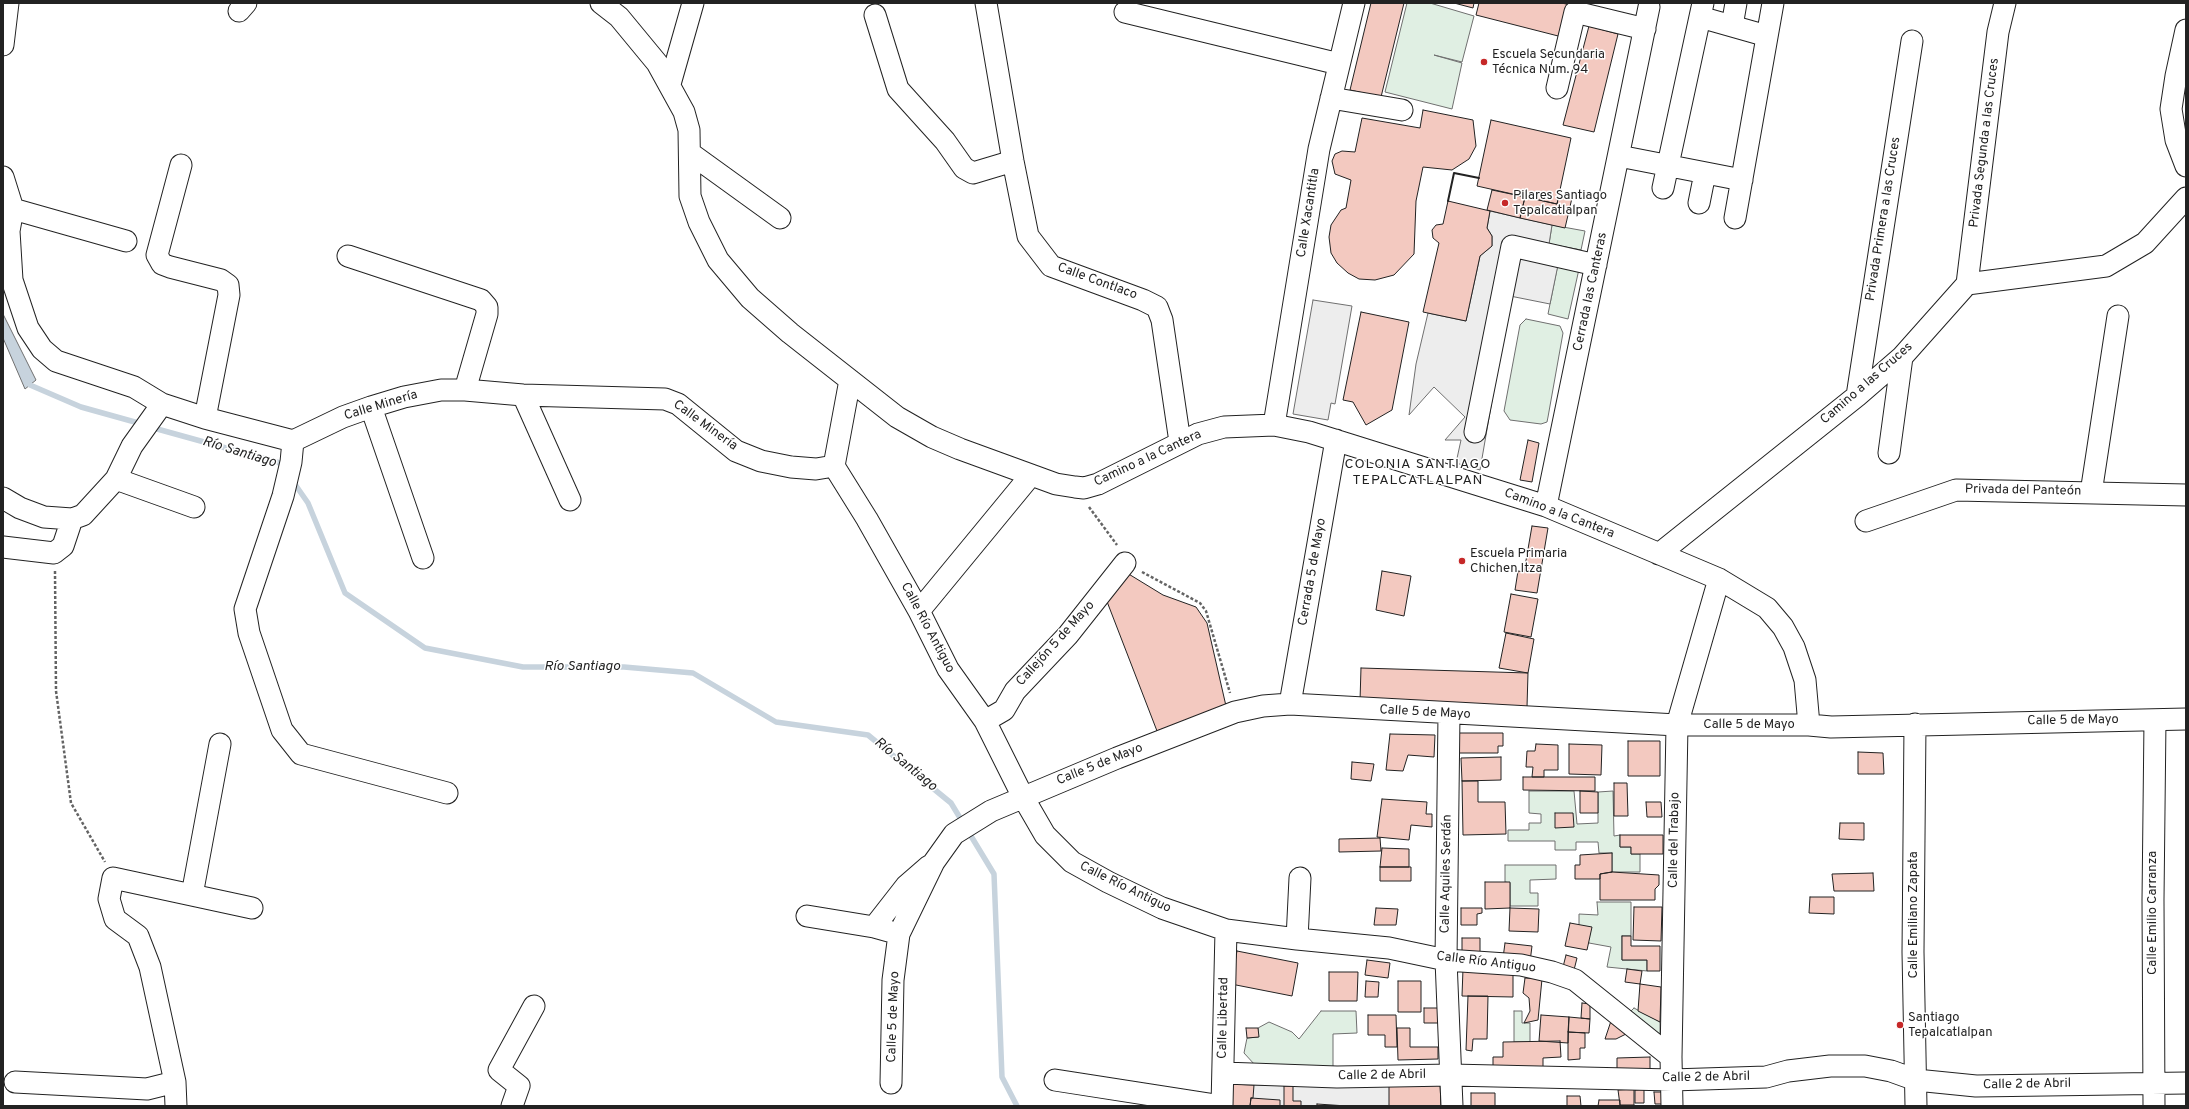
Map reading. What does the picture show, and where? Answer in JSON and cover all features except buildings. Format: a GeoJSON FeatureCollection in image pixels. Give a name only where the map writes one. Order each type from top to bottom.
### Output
{"type":"FeatureCollection","features":[{"type":"Feature","properties":{"kind":"street"},"geometry":{"type":"LineString","coordinates":[[3,45],[8,3]]}},
{"type":"Feature","properties":{"kind":"street","name":"Camino a la Cantera"},"geometry":{"type":"LineString","coordinates":[[601,3],[619,17],[657,63],[670,84],[684,112],[689,130],[690,196],[699,222],[718,260],[750,298],[790,334],[897,417],[932,436],[1031,475],[1056,484],[1075,487],[1084,488],[1098,484],[1198,434],[1224,427],[1274,425],[1309,432],[1336,440],[1546,506],[1719,579],[1767,608],[1783,627],[1794,647],[1805,680],[1809,725]]}},
{"type":"Feature","properties":{"kind":"street"},"geometry":{"type":"LineString","coordinates":[[670,84],[692,3]]}},
{"type":"Feature","properties":{"kind":"street","name":"Calle Contlaco"},"geometry":{"type":"LineString","coordinates":[[986,3],[1013,161],[1028,236],[1051,266],[1143,300],[1157,307],[1162,320],[1180,442]]}},
{"type":"Feature","properties":{"kind":"street","name":"Calle Xacantitla"},"geometry":{"type":"LineString","coordinates":[[1274,425],[1320,149],[1354,3]]}},
{"type":"Feature","properties":{"kind":"street"},"geometry":{"type":"LineString","coordinates":[[1732,26],[1736,3]]}},
{"type":"Feature","properties":{"kind":"street"},"geometry":{"type":"LineString","coordinates":[[1736,218],[1773,3]]}},
{"type":"Feature","properties":{"kind":"street","name":"Privada Segunda a las Cruces"},"geometry":{"type":"LineString","coordinates":[[1967,284],[1998,32],[2005,3]]}},
{"type":"Feature","properties":{"kind":"street","name":"Cerrada las Canteras"},"geometry":{"type":"LineString","coordinates":[[1546,506],[1649,7]]}},
{"type":"Feature","properties":{"kind":"street"},"geometry":{"type":"LineString","coordinates":[[1663,188],[1702,10],[1732,26],[1767,36]]}},
{"type":"Feature","properties":{"kind":"street"},"geometry":{"type":"LineString","coordinates":[[1125,12],[1339,64]]}},
{"type":"Feature","properties":{"kind":"street"},"geometry":{"type":"LineString","coordinates":[[1557,88],[1575,12],[1645,29]]}},
{"type":"Feature","properties":{"kind":"street"},"geometry":{"type":"LineString","coordinates":[[875,15],[898,89],[945,141],[964,168],[973,174],[1013,161]]}},
{"type":"Feature","properties":{"kind":"street"},"geometry":{"type":"LineString","coordinates":[[2186,30],[2176,76],[2171,109],[2176,140],[2186,166]]}},
{"type":"Feature","properties":{"kind":"street","name":"Privada Primera a las Cruces"},"geometry":{"type":"LineString","coordinates":[[1857,396],[1912,41]]}},
{"type":"Feature","properties":{"kind":"street"},"geometry":{"type":"LineString","coordinates":[[1331,98],[1402,110]]}},
{"type":"Feature","properties":{"kind":"street"},"geometry":{"type":"LineString","coordinates":[[690,153],[780,218]]}},
{"type":"Feature","properties":{"kind":"street"},"geometry":{"type":"LineString","coordinates":[[1619,156],[1742,180]]}},
{"type":"Feature","properties":{"kind":"street"},"geometry":{"type":"LineString","coordinates":[[181,165],[157,255],[162,264],[221,280],[228,285],[229,295],[205,418]]}},
{"type":"Feature","properties":{"kind":"street"},"geometry":{"type":"LineString","coordinates":[[1699,203],[1705,173]]}},
{"type":"Feature","properties":{"kind":"street"},"geometry":{"type":"LineString","coordinates":[[3,177],[13,209],[9,231],[12,280],[28,328],[42,349],[56,361],[134,387],[162,404],[205,418],[293,441],[291,462],[283,496],[245,610],[249,633],[282,730],[301,754],[447,793]]}},
{"type":"Feature","properties":{"kind":"street"},"geometry":{"type":"LineString","coordinates":[[1967,284],[2106,266],[2144,243],[2186,198]]}},
{"type":"Feature","properties":{"kind":"street"},"geometry":{"type":"LineString","coordinates":[[13,209],[126,241]]}},
{"type":"Feature","properties":{"kind":"street"},"geometry":{"type":"LineString","coordinates":[[1475,432],[1512,246],[1596,265]]}},
{"type":"Feature","properties":{"kind":"street"},"geometry":{"type":"LineString","coordinates":[[348,256],[481,300],[487,307],[487,314],[465,390]]}},
{"type":"Feature","properties":{"kind":"street","name":"Camino a las Cruces"},"geometry":{"type":"LineString","coordinates":[[1659,554],[1857,396],[1902,357],[1967,284]]}},
{"type":"Feature","properties":{"kind":"street"},"geometry":{"type":"LineString","coordinates":[[2092,493],[2118,316]]}},
{"type":"Feature","properties":{"kind":"street"},"geometry":{"type":"LineString","coordinates":[[1889,454],[1902,357]]}},
{"type":"Feature","properties":{"kind":"street"},"geometry":{"type":"LineString","coordinates":[[834,466],[850,380]]}},
{"type":"Feature","properties":{"kind":"street","name":"Calle Minería"},"geometry":{"type":"LineString","coordinates":[[293,441],[343,417],[371,407],[404,397],[441,390],[465,390],[523,395],[665,398],[678,404],[736,451],[761,461],[791,467],[816,469],[834,466]]}},
{"type":"Feature","properties":{"kind":"street"},"geometry":{"type":"LineString","coordinates":[[523,395],[570,500]]}},
{"type":"Feature","properties":{"kind":"street"},"geometry":{"type":"LineString","coordinates":[[3,498],[20,508],[44,517],[72,519],[83,515],[116,479],[132,446],[162,404]]}},
{"type":"Feature","properties":{"kind":"street"},"geometry":{"type":"LineString","coordinates":[[371,407],[423,558]]}},
{"type":"Feature","properties":{"kind":"street","name":"Cerrada 5 de Mayo"},"geometry":{"type":"LineString","coordinates":[[1290,704],[1336,440]]}},
{"type":"Feature","properties":{"kind":"street","name":"Calle Río Antiguo"},"geometry":{"type":"LineString","coordinates":[[834,466],[867,519],[919,611],[948,669],[985,721],[1023,797],[1045,835],[1072,862],[1108,882],[1162,908],[1226,930],[1389,948],[1446,960],[1521,965],[1575,980],[1671,1057]]}},
{"type":"Feature","properties":{"kind":"street"},"geometry":{"type":"LineString","coordinates":[[919,611],[1031,475]]}},
{"type":"Feature","properties":{"kind":"street"},"geometry":{"type":"LineString","coordinates":[[116,479],[194,507]]}},
{"type":"Feature","properties":{"kind":"street","name":"Privada del Panteón"},"geometry":{"type":"LineString","coordinates":[[1866,521],[1956,490],[2186,494]]}},
{"type":"Feature","properties":{"kind":"street"},"geometry":{"type":"LineString","coordinates":[[3,547],[54,553],[63,546],[72,519]]}},
{"type":"Feature","properties":{"kind":"street","name":"Callejón 5 de Mayo"},"geometry":{"type":"LineString","coordinates":[[985,721],[1004,710],[1015,691],[1068,635],[1125,563]]}},
{"type":"Feature","properties":{"kind":"street","name":"Calle del Trabajo"},"geometry":{"type":"LineString","coordinates":[[1672,1106],[1671,1057],[1677,725],[1719,579]]}},
{"type":"Feature","properties":{"kind":"street","name":"Calle 5 de Mayo"},"geometry":{"type":"LineString","coordinates":[[891,1083],[893,980],[899,934],[934,862],[954,834],[991,811],[1023,797],[1235,712],[1263,706],[1290,704],[1449,714],[1677,725],[1809,725],[1831,727],[2186,719]]}},
{"type":"Feature","properties":{"kind":"street","name":"Calle Aquiles Serdán"},"geometry":{"type":"LineString","coordinates":[[1449,714],[1446,960],[1452,1106]]}},
{"type":"Feature","properties":{"kind":"street","name":"Calle Emilio Carranza"},"geometry":{"type":"LineString","coordinates":[[2154,1106],[2153,900],[2155,720]]}},
{"type":"Feature","properties":{"kind":"street","name":"Calle Emiliano Zapata"},"geometry":{"type":"LineString","coordinates":[[1916,724],[1913,952],[1916,1106]]}},
{"type":"Feature","properties":{"kind":"street"},"geometry":{"type":"LineString","coordinates":[[192,895],[220,744]]}},
{"type":"Feature","properties":{"kind":"street"},"geometry":{"type":"LineString","coordinates":[[874,927],[906,886],[934,862]]}},
{"type":"Feature","properties":{"kind":"street"},"geometry":{"type":"LineString","coordinates":[[176,1106],[175,1082],[150,968],[138,936],[115,919],[109,899],[113,878],[252,908]]}},
{"type":"Feature","properties":{"kind":"street"},"geometry":{"type":"LineString","coordinates":[[1297,939],[1300,878]]}},
{"type":"Feature","properties":{"kind":"street"},"geometry":{"type":"LineString","coordinates":[[807,916],[874,927],[899,934]]}},
{"type":"Feature","properties":{"kind":"street","name":"Calle Libertad"},"geometry":{"type":"LineString","coordinates":[[1222,1106],[1226,930]]}},
{"type":"Feature","properties":{"kind":"street"},"geometry":{"type":"LineString","coordinates":[[512,1106],[519,1086],[499,1070],[534,1006]]}},
{"type":"Feature","properties":{"kind":"street","name":"Calle 2 de Abril"},"geometry":{"type":"LineString","coordinates":[[1223,1073],[1337,1077],[1451,1075],[1672,1080],[1766,1076],[1788,1071],[1830,1066],[1864,1066],[1891,1071],[1916,1080],[1976,1086],[2186,1082]]}},
{"type":"Feature","properties":{"kind":"street"},"geometry":{"type":"LineString","coordinates":[[1055,1080],[1222,1106]]}},
{"type":"Feature","properties":{"kind":"street"},"geometry":{"type":"LineString","coordinates":[[15,1082],[147,1089],[175,1082]]}},
{"type":"Feature","properties":{"kind":"path"},"geometry":{"type":"LineString","coordinates":[[1075,487],[1119,549],[1125,563],[1200,603],[1203,607],[1235,712]]}},
{"type":"Feature","properties":{"kind":"path"},"geometry":{"type":"LineString","coordinates":[[54,553],[56,691],[71,803],[85,825],[113,878]]}},
{"type":"Feature","properties":{"kind":"green space"},"geometry":{"type":"Polygon","coordinates":[[[1407,3],[1430,3],[1474,16],[1462,62],[1434,55],[1462,63],[1452,109],[1385,92],[1407,3]]]}},
{"type":"Feature","properties":{"kind":"green space"},"geometry":{"type":"Polygon","coordinates":[[[1552,225],[1585,231],[1581,250],[1549,244],[1552,225]]]}},
{"type":"Feature","properties":{"kind":"green space"},"geometry":{"type":"Polygon","coordinates":[[[1558,264],[1579,269],[1568,319],[1548,314],[1558,264]]]}},
{"type":"Feature","properties":{"kind":"green space"},"geometry":{"type":"Polygon","coordinates":[[[1526,319],[1560,326],[1563,333],[1547,422],[1541,424],[1510,420],[1504,411],[1520,325],[1526,319]]]}},
{"type":"Feature","properties":{"kind":"green space"},"geometry":{"type":"Polygon","coordinates":[[[1529,791],[1574,791],[1577,824],[1598,823],[1598,792],[1613,791],[1614,836],[1620,835],[1620,847],[1631,847],[1631,854],[1640,854],[1640,872],[1612,872],[1612,853],[1599,853],[1598,842],[1576,842],[1576,850],[1555,850],[1555,841],[1508,841],[1508,830],[1529,830],[1529,823],[1541,823],[1541,814],[1529,813],[1529,791]]]}},
{"type":"Feature","properties":{"kind":"green space"},"geometry":{"type":"Polygon","coordinates":[[[1505,865],[1556,865],[1556,879],[1530,880],[1530,893],[1538,893],[1538,906],[1510,906],[1510,883],[1505,882],[1505,865]]]}},
{"type":"Feature","properties":{"kind":"green space"},"geometry":{"type":"Polygon","coordinates":[[[1597,902],[1631,902],[1631,936],[1622,936],[1622,960],[1647,960],[1647,971],[1607,967],[1611,947],[1589,943],[1579,925],[1579,914],[1598,915],[1597,902]]]}},
{"type":"Feature","properties":{"kind":"green space"},"geometry":{"type":"Polygon","coordinates":[[[1634,1008],[1660,1022],[1660,1037],[1628,1014],[1634,1008]]]}},
{"type":"Feature","properties":{"kind":"green space"},"geometry":{"type":"Polygon","coordinates":[[[1321,1011],[1356,1011],[1357,1033],[1333,1034],[1333,1068],[1255,1065],[1244,1053],[1247,1038],[1258,1037],[1258,1028],[1269,1022],[1292,1032],[1299,1039],[1321,1011]]]}},
{"type":"Feature","properties":{"kind":"green space"},"geometry":{"type":"Polygon","coordinates":[[[1514,1011],[1522,1011],[1522,1023],[1530,1023],[1530,1042],[1514,1042],[1514,1011]]]}},
{"type":"Feature","properties":{"kind":"shaded area"},"geometry":{"type":"Polygon","coordinates":[[[1490,211],[1552,225],[1549,244],[1581,250],[1579,269],[1558,265],[1550,304],[1510,296],[1480,470],[1456,463],[1461,440],[1445,440],[1465,417],[1434,387],[1409,415],[1416,364],[1428,313],[1466,321],[1480,256],[1492,246],[1492,236],[1487,228],[1490,211]]]}},
{"type":"Feature","properties":{"kind":"shaded area"},"geometry":{"type":"Polygon","coordinates":[[[1313,300],[1352,306],[1335,404],[1331,403],[1328,420],[1293,414],[1313,300]]]}},
{"type":"Feature","properties":{"kind":"shaded area"},"geometry":{"type":"Polygon","coordinates":[[[3,314],[36,380],[25,389],[3,338],[3,314]]]}},
{"type":"Feature","properties":{"kind":"shaded area"},"geometry":{"type":"Polygon","coordinates":[[[1440,1083],[1441,1106],[1229,1106],[1229,1084],[1293,1086],[1440,1083]]]}},
{"type":"Feature","properties":{"kind":"waterway","name":"Río Santiago"},"geometry":{"type":"LineString","coordinates":[[27,379],[30,385],[81,407],[142,424]]}},
{"type":"Feature","properties":{"kind":"waterway","name":"Río Santiago"},"geometry":{"type":"LineString","coordinates":[[150,427],[280,463],[284,468]]}},
{"type":"Feature","properties":{"kind":"waterway","name":"Río Santiago"},"geometry":{"type":"LineString","coordinates":[[292,480],[308,503],[345,593],[425,648],[523,667],[624,667],[693,673],[776,722],[868,735],[951,803],[994,874],[1002,1077],[1017,1106]]}},
{"type":"Feature","properties":{"kind":"wall"},"geometry":{"type":"LineString","coordinates":[[1448,201],[1454,173],[1479,178]]}},
{"type":"Feature","properties":{"kind":"place","name":"Escuela Secundaria Técnica Num. 94"},"geometry":{"type":"Point","coordinates":[1484,62]}},
{"type":"Feature","properties":{"kind":"place","name":"Pilares Santiago Tepalcatlalpan"},"geometry":{"type":"Point","coordinates":[1505,203]}},
{"type":"Feature","properties":{"kind":"place","name":"Escuela Primaria Chichen Itza"},"geometry":{"type":"Point","coordinates":[1462,561]}},
{"type":"Feature","properties":{"kind":"place","name":"Santiago Tepalcatlalpan"},"geometry":{"type":"Point","coordinates":[1900,1025]}},
{"type":"Feature","properties":{"kind":"district","name":"COLONIA SANTIAGO TEPALCATLALPAN"},"geometry":{"type":"Point","coordinates":[1418,474]}}]}
